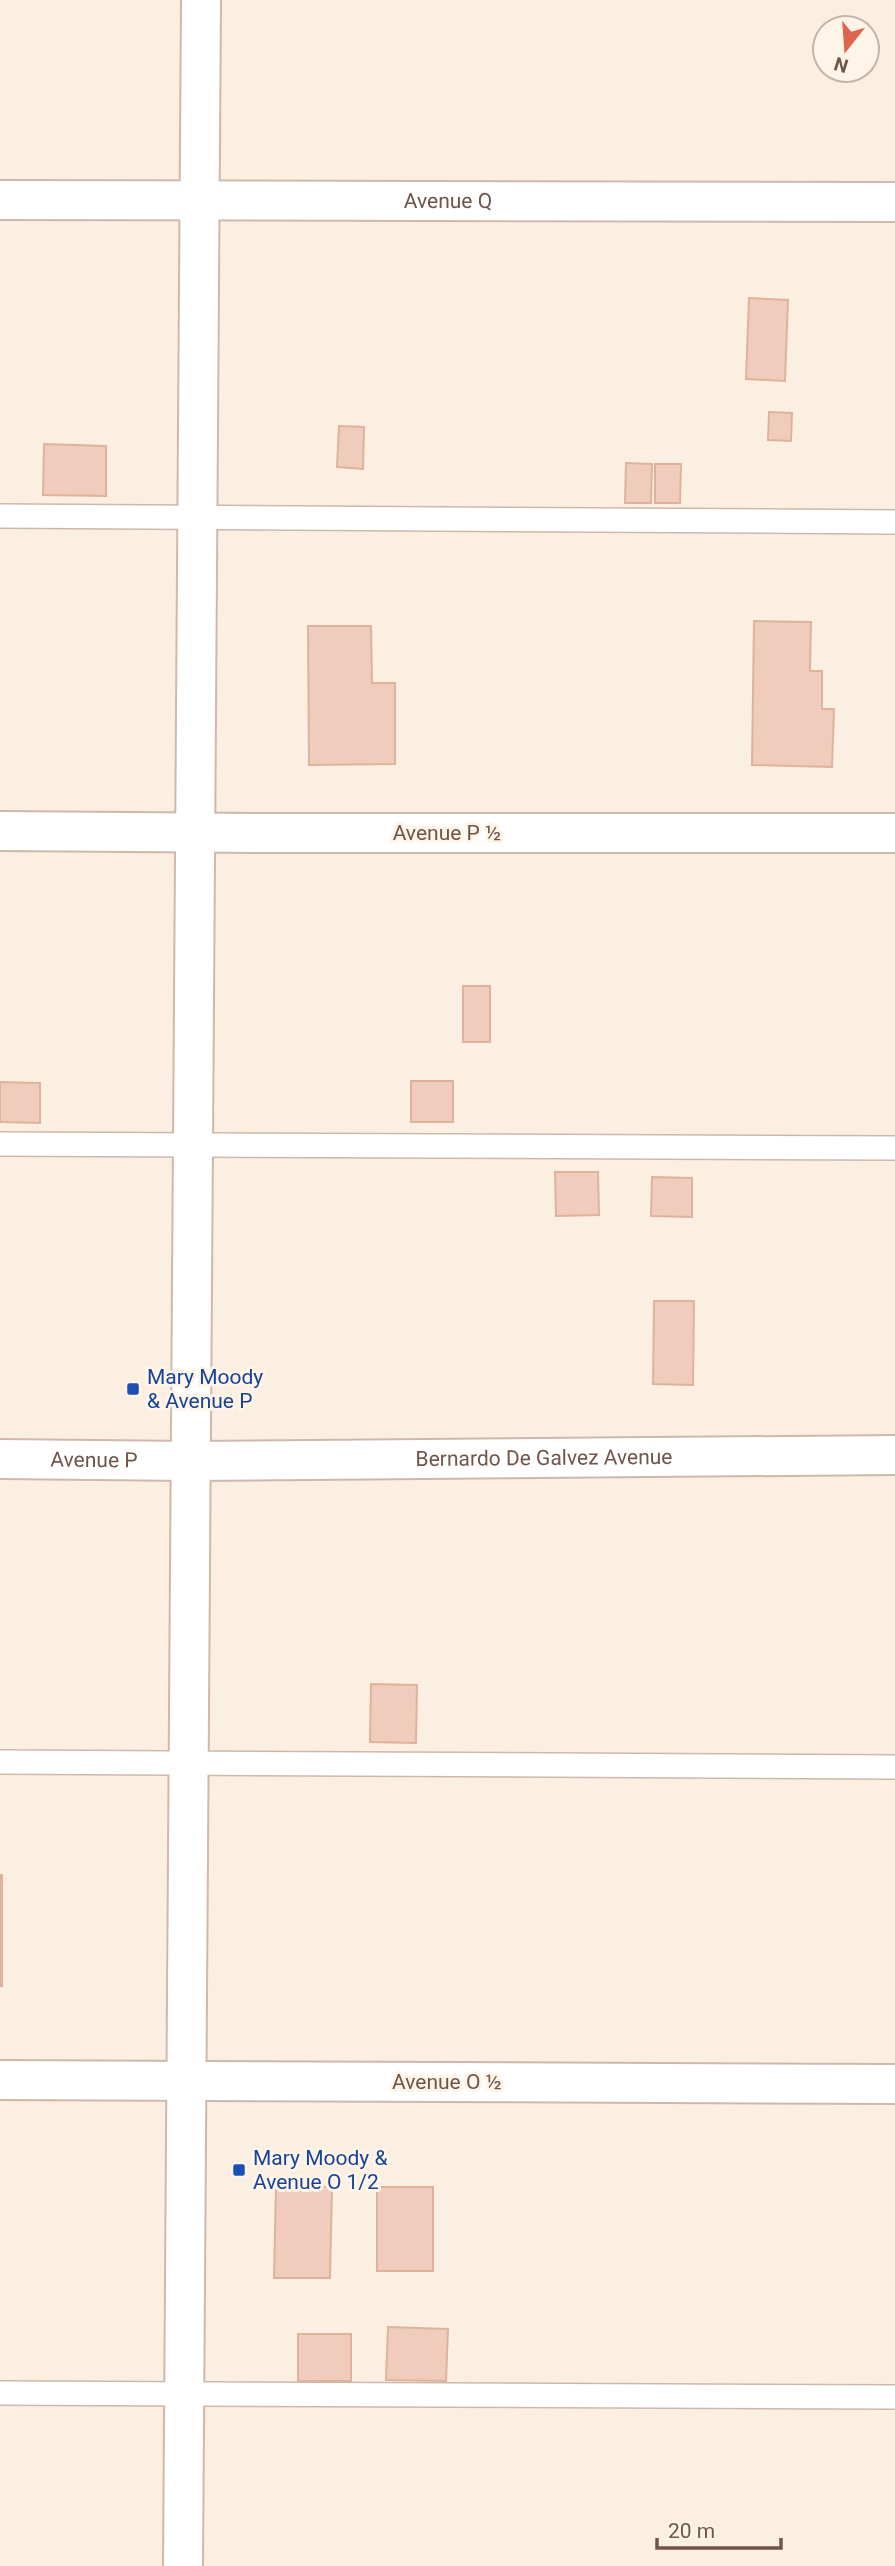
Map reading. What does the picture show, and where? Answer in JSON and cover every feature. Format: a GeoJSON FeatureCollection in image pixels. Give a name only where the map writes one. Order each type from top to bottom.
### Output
{"type":"FeatureCollection","features":[{"type":"Feature","properties":{"kind":"street"},"geometry":{"type":"LineString","coordinates":[[183,2566],[201,0]]}},
{"type":"Feature","properties":{"kind":"street","name":"Avenue Q"},"geometry":{"type":"LineString","coordinates":[[0,200],[895,202]]}},
{"type":"Feature","properties":{"kind":"street","name":"Avenue P ½"},"geometry":{"type":"LineString","coordinates":[[0,831],[895,833]]}},
{"type":"Feature","properties":{"kind":"street","name":"Bernardo De Galvez Avenue"},"geometry":{"type":"LineString","coordinates":[[190,1461],[895,1455]]}},
{"type":"Feature","properties":{"kind":"street","name":"Avenue P"},"geometry":{"type":"LineString","coordinates":[[0,1459],[190,1461]]}},
{"type":"Feature","properties":{"kind":"street","name":"Avenue O ½"},"geometry":{"type":"LineString","coordinates":[[0,2080],[895,2084]]}},
{"type":"Feature","properties":{"kind":"lane"},"geometry":{"type":"LineString","coordinates":[[0,516],[895,522]]}},
{"type":"Feature","properties":{"kind":"lane"},"geometry":{"type":"LineString","coordinates":[[0,1144],[895,1149]]}},
{"type":"Feature","properties":{"kind":"lane"},"geometry":{"type":"LineString","coordinates":[[0,1762],[895,1767]]}},
{"type":"Feature","properties":{"kind":"lane"},"geometry":{"type":"LineString","coordinates":[[0,2393],[895,2397]]}},
{"type":"Feature","properties":{"kind":"building"},"geometry":{"type":"Polygon","coordinates":[[[749,298],[788,300],[785,381],[746,379],[749,298]]]}},
{"type":"Feature","properties":{"kind":"building"},"geometry":{"type":"Polygon","coordinates":[[[769,412],[792,413],[791,441],[768,440],[769,412]]]}},
{"type":"Feature","properties":{"kind":"building"},"geometry":{"type":"Polygon","coordinates":[[[339,426],[364,427],[363,469],[337,467],[339,426]]]}},
{"type":"Feature","properties":{"kind":"building"},"geometry":{"type":"Polygon","coordinates":[[[44,444],[106,446],[106,496],[43,495],[44,444]]]}},
{"type":"Feature","properties":{"kind":"building"},"geometry":{"type":"Polygon","coordinates":[[[626,463],[652,464],[651,503],[625,503],[626,463]]]}},
{"type":"Feature","properties":{"kind":"building"},"geometry":{"type":"Polygon","coordinates":[[[655,464],[681,464],[680,503],[655,503],[655,464]]]}},
{"type":"Feature","properties":{"kind":"building"},"geometry":{"type":"Polygon","coordinates":[[[754,621],[811,622],[810,671],[822,671],[822,709],[834,709],[832,767],[752,765],[754,621]]]}},
{"type":"Feature","properties":{"kind":"building"},"geometry":{"type":"Polygon","coordinates":[[[308,626],[371,626],[372,683],[395,683],[395,764],[309,765],[308,626]]]}},
{"type":"Feature","properties":{"kind":"building"},"geometry":{"type":"Polygon","coordinates":[[[463,986],[490,986],[490,1042],[463,1042],[463,986]]]}},
{"type":"Feature","properties":{"kind":"building"},"geometry":{"type":"Polygon","coordinates":[[[411,1081],[453,1081],[453,1122],[411,1122],[411,1081]]]}},
{"type":"Feature","properties":{"kind":"building"},"geometry":{"type":"Polygon","coordinates":[[[0,1082],[40,1083],[40,1123],[0,1122],[0,1082]]]}},
{"type":"Feature","properties":{"kind":"building"},"geometry":{"type":"Polygon","coordinates":[[[555,1172],[598,1172],[599,1215],[556,1216],[555,1172]]]}},
{"type":"Feature","properties":{"kind":"building"},"geometry":{"type":"Polygon","coordinates":[[[652,1177],[692,1178],[692,1217],[651,1216],[652,1177]]]}},
{"type":"Feature","properties":{"kind":"building"},"geometry":{"type":"Polygon","coordinates":[[[654,1301],[694,1301],[693,1385],[653,1384],[654,1301]]]}},
{"type":"Feature","properties":{"kind":"building"},"geometry":{"type":"Polygon","coordinates":[[[371,1684],[417,1685],[416,1743],[370,1742],[371,1684]]]}},
{"type":"Feature","properties":{"kind":"building"},"geometry":{"type":"Polygon","coordinates":[[[2,1875],[2,1986],[0,1986],[2,1875]]]}},
{"type":"Feature","properties":{"kind":"building"},"geometry":{"type":"Polygon","coordinates":[[[276,2186],[332,2187],[330,2278],[274,2278],[276,2186]]]}},
{"type":"Feature","properties":{"kind":"building"},"geometry":{"type":"Polygon","coordinates":[[[377,2187],[433,2187],[433,2271],[377,2271],[377,2187]]]}},
{"type":"Feature","properties":{"kind":"building"},"geometry":{"type":"Polygon","coordinates":[[[388,2327],[448,2329],[446,2381],[386,2380],[388,2327]]]}},
{"type":"Feature","properties":{"kind":"building"},"geometry":{"type":"Polygon","coordinates":[[[298,2334],[351,2334],[351,2381],[298,2381],[298,2334]]]}},
{"type":"Feature","properties":{"kind":"place","name":"Mary Moody & Avenue P"},"geometry":{"type":"Point","coordinates":[133,1389]}},
{"type":"Feature","properties":{"kind":"place","name":"Mary Moody & Avenue O 1/2"},"geometry":{"type":"Point","coordinates":[239,2170]}}]}
